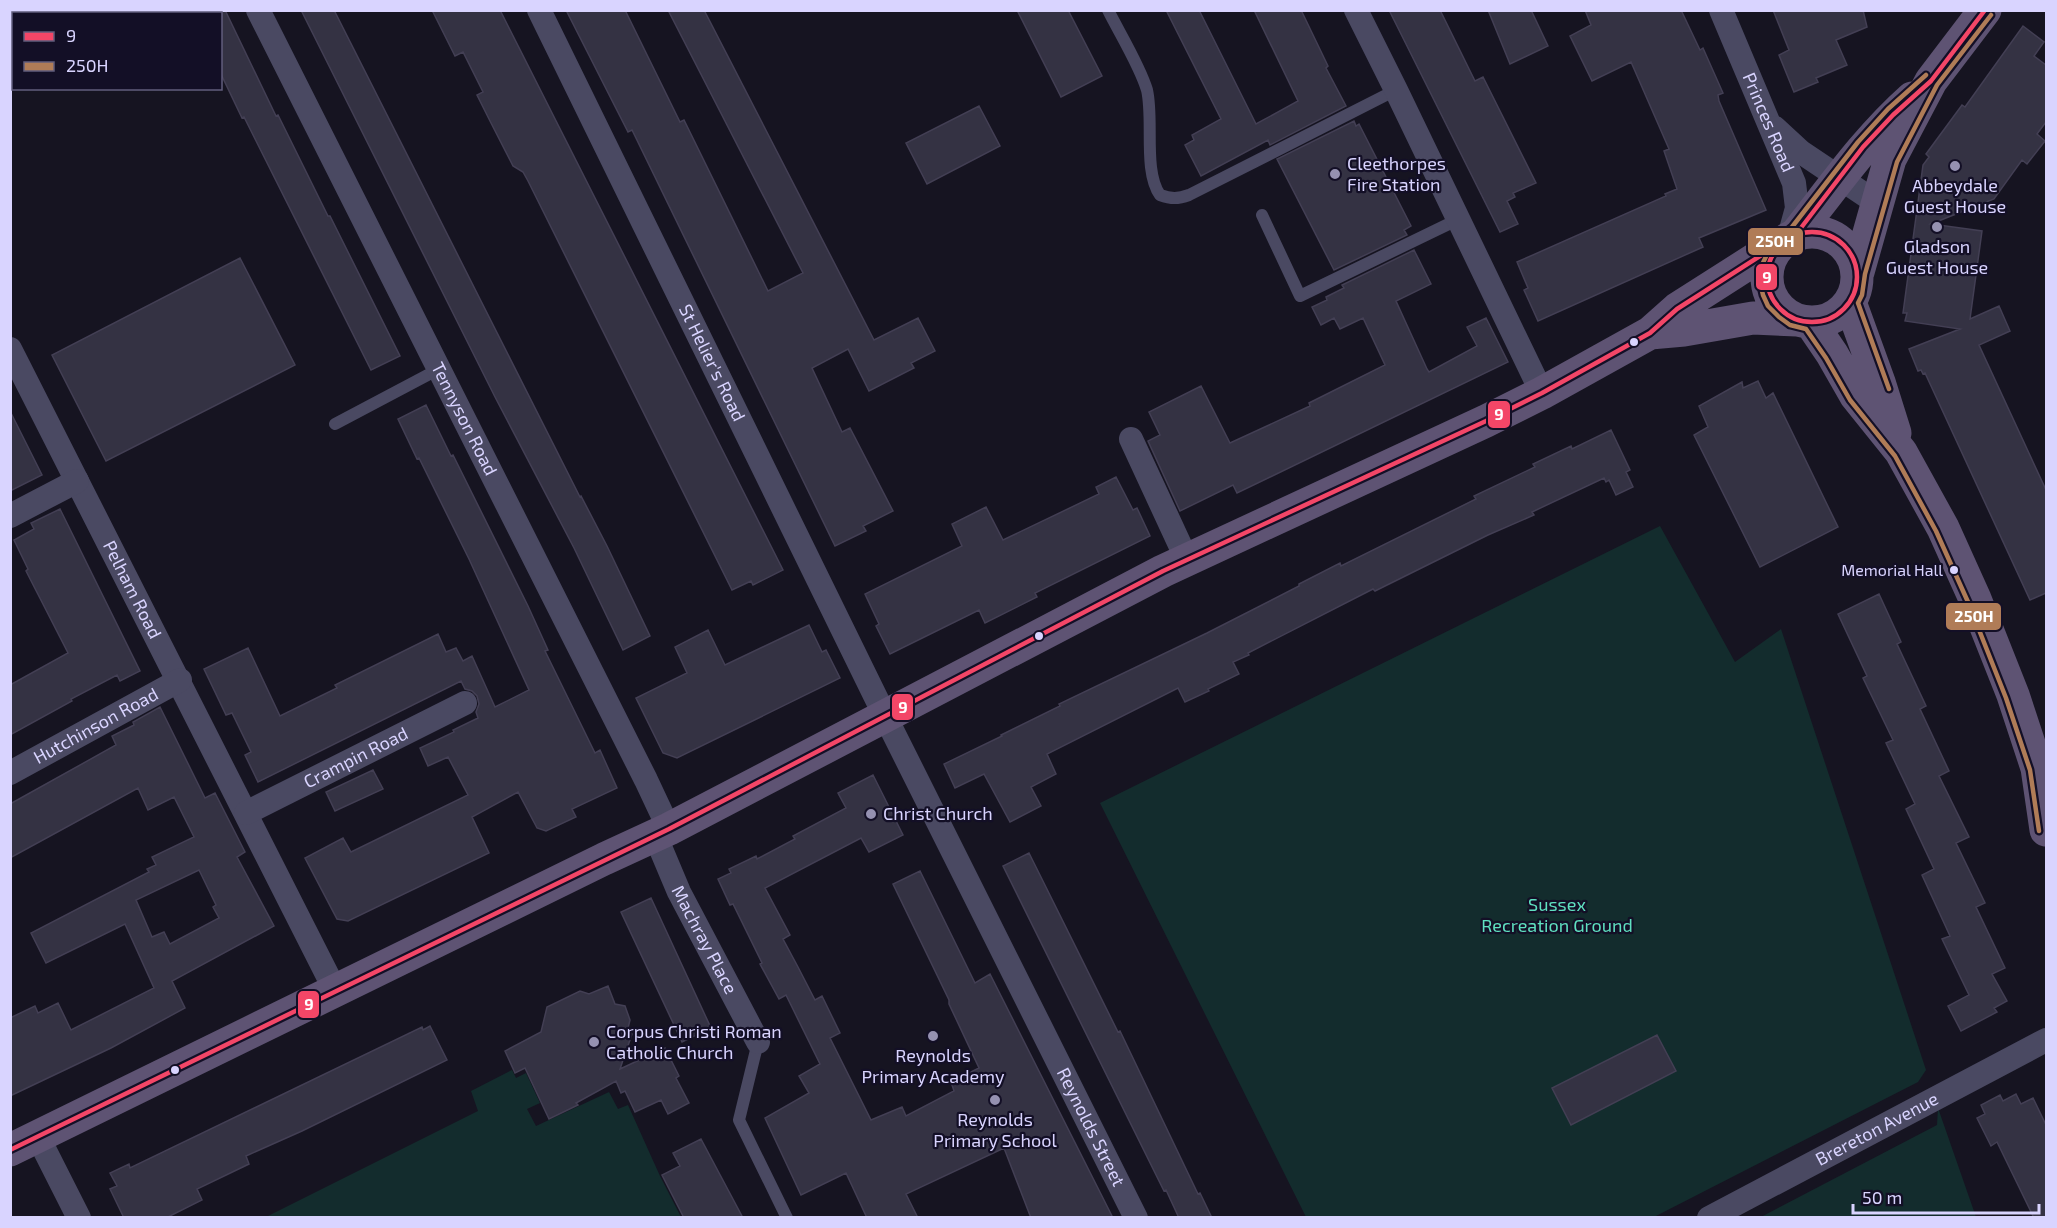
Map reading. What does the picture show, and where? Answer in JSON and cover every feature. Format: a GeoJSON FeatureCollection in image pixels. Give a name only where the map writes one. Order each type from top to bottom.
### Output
{"type":"FeatureCollection","features":[{"type":"Feature","properties":{"kind":"main road"},"geometry":{"type":"LineString","coordinates":[[1650,333],[1684,330],[1753,318],[1826,320],[1840,313],[1854,287],[1890,159],[1931,81],[1985,10]]}},
{"type":"Feature","properties":{"kind":"main road"},"geometry":{"type":"LineString","coordinates":[[1931,81],[1893,115],[1863,147],[1839,179],[1772,255],[1767,269],[1767,285],[1773,300],[1783,312],[1804,321],[1832,354],[1856,396],[1901,452],[1943,528],[1975,599],[2013,695],[2037,768],[2046,830]]}},
{"type":"Feature","properties":{"kind":"main road"},"geometry":{"type":"LineString","coordinates":[[24,1144],[662,832],[1187,560],[1542,393],[1650,333],[1677,309],[1789,238],[1810,231],[1824,232],[1837,238],[1851,253],[1854,287],[1901,452]]}},
{"type":"Feature","properties":{"kind":"street","name":"Tennyson Road"},"geometry":{"type":"LineString","coordinates":[[258,10],[439,369],[662,832]]}},
{"type":"Feature","properties":{"kind":"street","name":"St Helier's Road"},"geometry":{"type":"LineString","coordinates":[[539,10],[885,716]]}},
{"type":"Feature","properties":{"kind":"street"},"geometry":{"type":"LineString","coordinates":[[1356,10],[1542,393]]}},
{"type":"Feature","properties":{"kind":"street","name":"Princes Road"},"geometry":{"type":"LineString","coordinates":[[1721,10],[1794,183],[1797,208],[1789,238]]}},
{"type":"Feature","properties":{"kind":"street"},"geometry":{"type":"LineString","coordinates":[[1768,122],[1801,152],[1877,203]]}},
{"type":"Feature","properties":{"kind":"street","name":"Pelham Road"},"geometry":{"type":"LineString","coordinates":[[10,349],[180,680],[336,992]]}},
{"type":"Feature","properties":{"kind":"street"},"geometry":{"type":"LineString","coordinates":[[1131,440],[1187,560]]}},
{"type":"Feature","properties":{"kind":"street"},"geometry":{"type":"LineString","coordinates":[[10,516],[76,481]]}},
{"type":"Feature","properties":{"kind":"street","name":"Hutchinson Road"},"geometry":{"type":"LineString","coordinates":[[10,773],[180,680]]}},
{"type":"Feature","properties":{"kind":"street","name":"Crampin Road"},"geometry":{"type":"LineString","coordinates":[[246,813],[465,703]]}},
{"type":"Feature","properties":{"kind":"street","name":"Reynolds Street"},"geometry":{"type":"LineString","coordinates":[[885,716],[1136,1218]]}},
{"type":"Feature","properties":{"kind":"street","name":"Machray Place"},"geometry":{"type":"LineString","coordinates":[[662,832],[679,892],[758,1042]]}},
{"type":"Feature","properties":{"kind":"street","name":"Brereton Avenue"},"geometry":{"type":"LineString","coordinates":[[1709,1218],[2046,1040]]}},
{"type":"Feature","properties":{"kind":"street"},"geometry":{"type":"LineString","coordinates":[[24,1144],[80,1218]]}},
{"type":"Feature","properties":{"kind":"lane"},"geometry":{"type":"LineString","coordinates":[[1108,10],[1146,88],[1149,104],[1152,180],[1160,195],[1168,198],[1178,199],[1189,195],[1396,90]]}},
{"type":"Feature","properties":{"kind":"lane"},"geometry":{"type":"LineString","coordinates":[[1262,215],[1300,296],[1459,219]]}},
{"type":"Feature","properties":{"kind":"lane"},"geometry":{"type":"LineString","coordinates":[[335,424],[439,369]]}},
{"type":"Feature","properties":{"kind":"lane"},"geometry":{"type":"LineString","coordinates":[[758,1042],[739,1120],[787,1218]]}},
{"type":"Feature","properties":{"kind":"green space","name":"Sussex Recreation Ground"},"geometry":{"type":"Polygon","coordinates":[[[1660,526],[1735,662],[1781,629],[1926,1070],[1918,1082],[1654,1217],[1306,1217],[1100,803],[1660,526]]]}},
{"type":"Feature","properties":{"kind":"green space"},"geometry":{"type":"Polygon","coordinates":[[[512,1070],[516,1078],[526,1073],[540,1103],[527,1109],[536,1126],[609,1092],[618,1109],[628,1105],[681,1217],[266,1217],[478,1111],[471,1091],[512,1070]]]}},
{"type":"Feature","properties":{"kind":"green space"},"geometry":{"type":"Polygon","coordinates":[[[1938,1108],[1976,1217],[1759,1218],[1937,1125],[1938,1108]]]}},
{"type":"Feature","properties":{"kind":"building"},"geometry":{"type":"Polygon","coordinates":[[[220,10],[225,10],[276,116],[278,115],[400,356],[371,370],[222,76],[222,12],[220,10]]]}},
{"type":"Feature","properties":{"kind":"building"},"geometry":{"type":"Polygon","coordinates":[[[301,10],[334,10],[580,497],[607,546],[650,636],[623,650],[574,548],[495,397],[301,10]]]}},
{"type":"Feature","properties":{"kind":"building"},"geometry":{"type":"Polygon","coordinates":[[[432,10],[500,10],[783,570],[753,585],[751,581],[732,590],[528,181],[523,172],[513,166],[477,95],[483,92],[463,52],[455,56],[432,10]]]}},
{"type":"Feature","properties":{"kind":"building"},"geometry":{"type":"Polygon","coordinates":[[[566,10],[625,10],[680,122],[684,120],[768,291],[803,273],[668,10],[704,10],[874,340],[918,318],[935,351],[911,363],[914,368],[869,391],[848,349],[812,368],[842,432],[850,428],[893,511],[863,526],[866,531],[835,546],[632,130],[628,132],[566,10]]]}},
{"type":"Feature","properties":{"kind":"building"},"geometry":{"type":"Polygon","coordinates":[[[1017,10],[1068,10],[1102,76],[1061,97],[1017,10]]]}},
{"type":"Feature","properties":{"kind":"building"},"geometry":{"type":"Polygon","coordinates":[[[1166,10],[1199,10],[1256,124],[1298,101],[1254,10],[1301,10],[1328,66],[1326,68],[1346,106],[1270,145],[1268,140],[1201,176],[1185,145],[1194,140],[1192,135],[1221,119],[1166,10]]]}},
{"type":"Feature","properties":{"kind":"building"},"geometry":{"type":"Polygon","coordinates":[[[1389,10],[1440,10],[1475,81],[1483,77],[1536,183],[1513,193],[1515,197],[1507,201],[1518,224],[1500,232],[1389,10]]]}},
{"type":"Feature","properties":{"kind":"building"},"geometry":{"type":"Polygon","coordinates":[[[1488,10],[1531,10],[1548,46],[1510,64],[1488,10]]]}},
{"type":"Feature","properties":{"kind":"building"},"geometry":{"type":"Polygon","coordinates":[[[1585,10],[1681,10],[1700,50],[1703,48],[1723,93],[1718,95],[1719,101],[1766,210],[1699,238],[1703,247],[1538,321],[1524,290],[1528,288],[1517,262],[1666,196],[1665,194],[1677,189],[1664,151],[1669,149],[1631,62],[1592,81],[1570,36],[1591,25],[1585,10]]]}},
{"type":"Feature","properties":{"kind":"building"},"geometry":{"type":"Polygon","coordinates":[[[1773,10],[1863,10],[1867,27],[1836,40],[1847,65],[1816,78],[1818,82],[1794,92],[1779,55],[1789,50],[1773,10]]]}},
{"type":"Feature","properties":{"kind":"building"},"geometry":{"type":"Polygon","coordinates":[[[2023,26],[2044,42],[2034,56],[2046,65],[2046,122],[2037,134],[2045,141],[2027,164],[2022,160],[1994,199],[1931,224],[1982,231],[1970,319],[1999,306],[2010,331],[1979,345],[2046,490],[2046,593],[2030,600],[1925,373],[1918,371],[1909,349],[1960,329],[1905,321],[1907,313],[1903,313],[1923,165],[1929,157],[1926,154],[1962,105],[1965,107],[2023,26]]]}},
{"type":"Feature","properties":{"kind":"building"},"geometry":{"type":"Polygon","coordinates":[[[979,106],[1000,146],[927,184],[906,143],[979,106]]]}},
{"type":"Feature","properties":{"kind":"building"},"geometry":{"type":"Polygon","coordinates":[[[1354,121],[1356,126],[1359,124],[1411,226],[1404,230],[1407,235],[1334,270],[1277,159],[1354,121]]]}},
{"type":"Feature","properties":{"kind":"building"},"geometry":{"type":"Polygon","coordinates":[[[1414,250],[1431,284],[1396,301],[1429,372],[1477,346],[1467,327],[1486,318],[1508,362],[1237,493],[1233,485],[1180,511],[1148,441],[1160,435],[1149,412],[1201,386],[1230,443],[1310,406],[1309,403],[1385,365],[1363,318],[1340,329],[1334,318],[1321,325],[1312,307],[1344,288],[1342,285],[1414,250]]]}},
{"type":"Feature","properties":{"kind":"building"},"geometry":{"type":"Polygon","coordinates":[[[240,258],[295,365],[106,461],[52,355],[240,258]]]}},
{"type":"Feature","properties":{"kind":"building"},"geometry":{"type":"Polygon","coordinates":[[[1758,381],[1766,398],[1773,393],[1838,527],[1760,567],[1694,435],[1708,427],[1699,406],[1742,382],[1743,388],[1758,381]]]}},
{"type":"Feature","properties":{"kind":"building"},"geometry":{"type":"Polygon","coordinates":[[[426,405],[528,606],[548,650],[545,651],[595,753],[600,750],[617,788],[572,809],[576,817],[546,831],[537,828],[518,792],[472,817],[489,853],[348,921],[337,919],[305,858],[343,838],[351,852],[468,795],[448,757],[428,766],[420,748],[478,718],[477,696],[465,689],[461,681],[258,782],[245,755],[251,752],[232,713],[226,715],[204,669],[248,648],[280,716],[337,688],[335,685],[438,634],[446,652],[456,648],[463,661],[472,656],[495,707],[529,690],[469,559],[398,419],[426,405]]]}},
{"type":"Feature","properties":{"kind":"building"},"geometry":{"type":"Polygon","coordinates":[[[10,411],[42,475],[10,491],[10,411]]]}},
{"type":"Feature","properties":{"kind":"building"},"geometry":{"type":"Polygon","coordinates":[[[1611,430],[1630,470],[1626,472],[1633,487],[1616,495],[1609,480],[1606,482],[1604,478],[1532,512],[1534,515],[1375,591],[1373,589],[1248,653],[1249,655],[1233,662],[1239,674],[1208,689],[1209,691],[1185,702],[1178,688],[1047,754],[1056,774],[1031,787],[1041,806],[1010,822],[984,774],[955,788],[944,764],[1060,706],[1059,704],[1207,633],[1340,563],[1341,566],[1476,499],[1474,496],[1535,467],[1533,464],[1571,446],[1572,449],[1611,430]]]}},
{"type":"Feature","properties":{"kind":"building"},"geometry":{"type":"Polygon","coordinates":[[[1116,477],[1133,510],[1137,508],[1150,536],[1035,593],[1037,597],[985,623],[979,610],[890,654],[876,626],[879,624],[865,594],[962,546],[952,524],[986,507],[1003,540],[1099,494],[1096,487],[1116,477]]]}},
{"type":"Feature","properties":{"kind":"building"},"geometry":{"type":"Polygon","coordinates":[[[60,509],[140,671],[120,681],[117,675],[10,735],[10,685],[68,653],[26,571],[28,569],[14,540],[34,529],[31,523],[60,509]]]}},
{"type":"Feature","properties":{"kind":"building"},"geometry":{"type":"Polygon","coordinates":[[[1879,594],[1901,642],[1897,644],[1926,706],[1920,709],[1949,771],[1939,776],[1969,837],[1956,843],[1985,903],[1976,907],[2005,968],[1992,974],[2007,1001],[1994,1008],[1997,1012],[1961,1031],[1948,1006],[1969,995],[1942,939],[1950,936],[1922,875],[1934,869],[1906,809],[1915,804],[1886,743],[1893,740],[1863,678],[1867,676],[1838,614],[1879,594]]]}},
{"type":"Feature","properties":{"kind":"building"},"geometry":{"type":"Polygon","coordinates":[[[809,625],[822,652],[826,650],[840,678],[677,758],[663,753],[636,698],[687,673],[675,647],[708,630],[725,665],[809,625]]]}},
{"type":"Feature","properties":{"kind":"building"},"geometry":{"type":"Polygon","coordinates":[[[160,707],[205,798],[215,793],[245,852],[237,857],[274,926],[172,981],[185,1008],[111,1048],[10,1096],[10,1018],[35,1006],[38,1013],[58,1003],[71,1030],[154,988],[125,924],[46,963],[31,933],[149,872],[147,869],[156,865],[152,857],[194,837],[174,797],[148,810],[138,788],[10,858],[10,804],[116,745],[112,736],[134,725],[133,722],[160,707]],[[199,870],[136,900],[152,937],[164,932],[170,944],[219,918],[213,907],[216,905],[199,870]]]}},
{"type":"Feature","properties":{"kind":"building"},"geometry":{"type":"Polygon","coordinates":[[[373,770],[383,789],[335,811],[326,792],[373,770]]]}},
{"type":"Feature","properties":{"kind":"building","name":"Reynolds Primary School"},"geometry":{"type":"Polygon","coordinates":[[[873,775],[903,835],[869,852],[861,838],[765,888],[790,935],[783,939],[815,1000],[822,996],[840,1033],[830,1038],[871,1120],[902,1107],[906,1116],[954,1091],[951,1082],[979,1068],[893,884],[920,871],[975,983],[990,974],[1113,1218],[1031,1218],[1004,1148],[906,1194],[918,1218],[867,1218],[846,1173],[801,1195],[765,1118],[809,1093],[799,1076],[820,1064],[786,995],[779,999],[760,964],[762,963],[733,904],[730,905],[718,879],[731,873],[729,869],[756,856],[757,859],[795,839],[793,836],[846,808],[838,793],[873,775]]]}},
{"type":"Feature","properties":{"kind":"building"},"geometry":{"type":"Polygon","coordinates":[[[1029,853],[1212,1218],[1179,1218],[1166,1190],[1164,1191],[1003,866],[1029,853]]]}},
{"type":"Feature","properties":{"kind":"building"},"geometry":{"type":"Polygon","coordinates":[[[651,898],[711,1028],[682,1042],[621,912],[651,898]]]}},
{"type":"Feature","properties":{"kind":"building"},"geometry":{"type":"Polygon","coordinates":[[[608,986],[615,1004],[625,1006],[630,1020],[628,1028],[632,1034],[620,1069],[665,1048],[679,1076],[676,1078],[689,1103],[668,1114],[661,1100],[635,1112],[625,1091],[621,1093],[616,1081],[576,1103],[578,1105],[549,1119],[525,1068],[515,1073],[505,1051],[541,1032],[547,1007],[580,991],[589,994],[608,986]]]}},
{"type":"Feature","properties":{"kind":"building"},"geometry":{"type":"Polygon","coordinates":[[[430,1026],[447,1060],[246,1156],[249,1164],[197,1189],[202,1200],[166,1218],[124,1218],[110,1189],[117,1186],[110,1173],[129,1164],[130,1168],[422,1027],[423,1030],[430,1026]]]}},
{"type":"Feature","properties":{"kind":"building"},"geometry":{"type":"Polygon","coordinates":[[[1657,1035],[1676,1071],[1571,1125],[1552,1088],[1657,1035]]]}},
{"type":"Feature","properties":{"kind":"building"},"geometry":{"type":"Polygon","coordinates":[[[2016,1094],[2021,1104],[2033,1098],[2046,1125],[2046,1218],[2034,1218],[1997,1142],[1991,1146],[1977,1118],[1985,1114],[1981,1105],[2000,1095],[2003,1101],[2016,1094]]]}},
{"type":"Feature","properties":{"kind":"building"},"geometry":{"type":"Polygon","coordinates":[[[701,1139],[743,1218],[684,1218],[662,1175],[680,1166],[673,1153],[701,1139]]]}},
{"type":"Feature","properties":{"kind":"transit line","name":"9"},"geometry":{"type":"LineString","coordinates":[[1797,233],[1863,147],[1893,115],[1931,81],[1985,10]]}},
{"type":"Feature","properties":{"kind":"transit line","name":"250H"},"geometry":{"type":"LineString","coordinates":[[1889,389],[1858,303],[1862,295],[1865,274],[1897,162],[1937,85],[1991,15]]}},
{"type":"Feature","properties":{"kind":"transit line","name":"250H"},"geometry":{"type":"LineString","coordinates":[[1926,75],[1888,109],[1858,142],[1792,227],[1772,244],[1761,267],[1760,282],[1768,306],[1790,325],[1806,329],[1850,400],[1895,456],[1936,531],[1968,602],[2006,698],[2030,770],[2039,831]]}},
{"type":"Feature","properties":{"kind":"transit line","name":"9"},"geometry":{"type":"LineString","coordinates":[[1812,232],[1829,235],[1844,245],[1854,260],[1857,277],[1854,294],[1844,309],[1829,319],[1812,322],[1795,319],[1780,309],[1770,294],[1767,277],[1770,260],[1780,245],[1795,235],[1812,232]]}},
{"type":"Feature","properties":{"kind":"transit line","name":"9"},"geometry":{"type":"LineString","coordinates":[[10,1150],[669,829],[1163,571],[1542,393],[1650,333],[1677,309],[1782,242]]}},
{"type":"Feature","properties":{"kind":"place","name":"Abbeydale Guest House"},"geometry":{"type":"Point","coordinates":[1955,166]}},
{"type":"Feature","properties":{"kind":"place","name":"Cleethorpes Fire Station"},"geometry":{"type":"Point","coordinates":[1335,174]}},
{"type":"Feature","properties":{"kind":"place","name":"Gladson Guest House"},"geometry":{"type":"Point","coordinates":[1937,227]}},
{"type":"Feature","properties":{"kind":"place","name":"Memorial Hall"},"geometry":{"type":"Point","coordinates":[1954,570]}},
{"type":"Feature","properties":{"kind":"place","name":"Christ Church"},"geometry":{"type":"Point","coordinates":[871,814]}},
{"type":"Feature","properties":{"kind":"place","name":"Reynolds Primary Academy"},"geometry":{"type":"Point","coordinates":[933,1036]}},
{"type":"Feature","properties":{"kind":"place","name":"Corpus Christi Roman Catholic Church"},"geometry":{"type":"Point","coordinates":[594,1042]}},
{"type":"Feature","properties":{"kind":"place","name":"Reynolds Primary School"},"geometry":{"type":"Point","coordinates":[995,1100]}}]}
